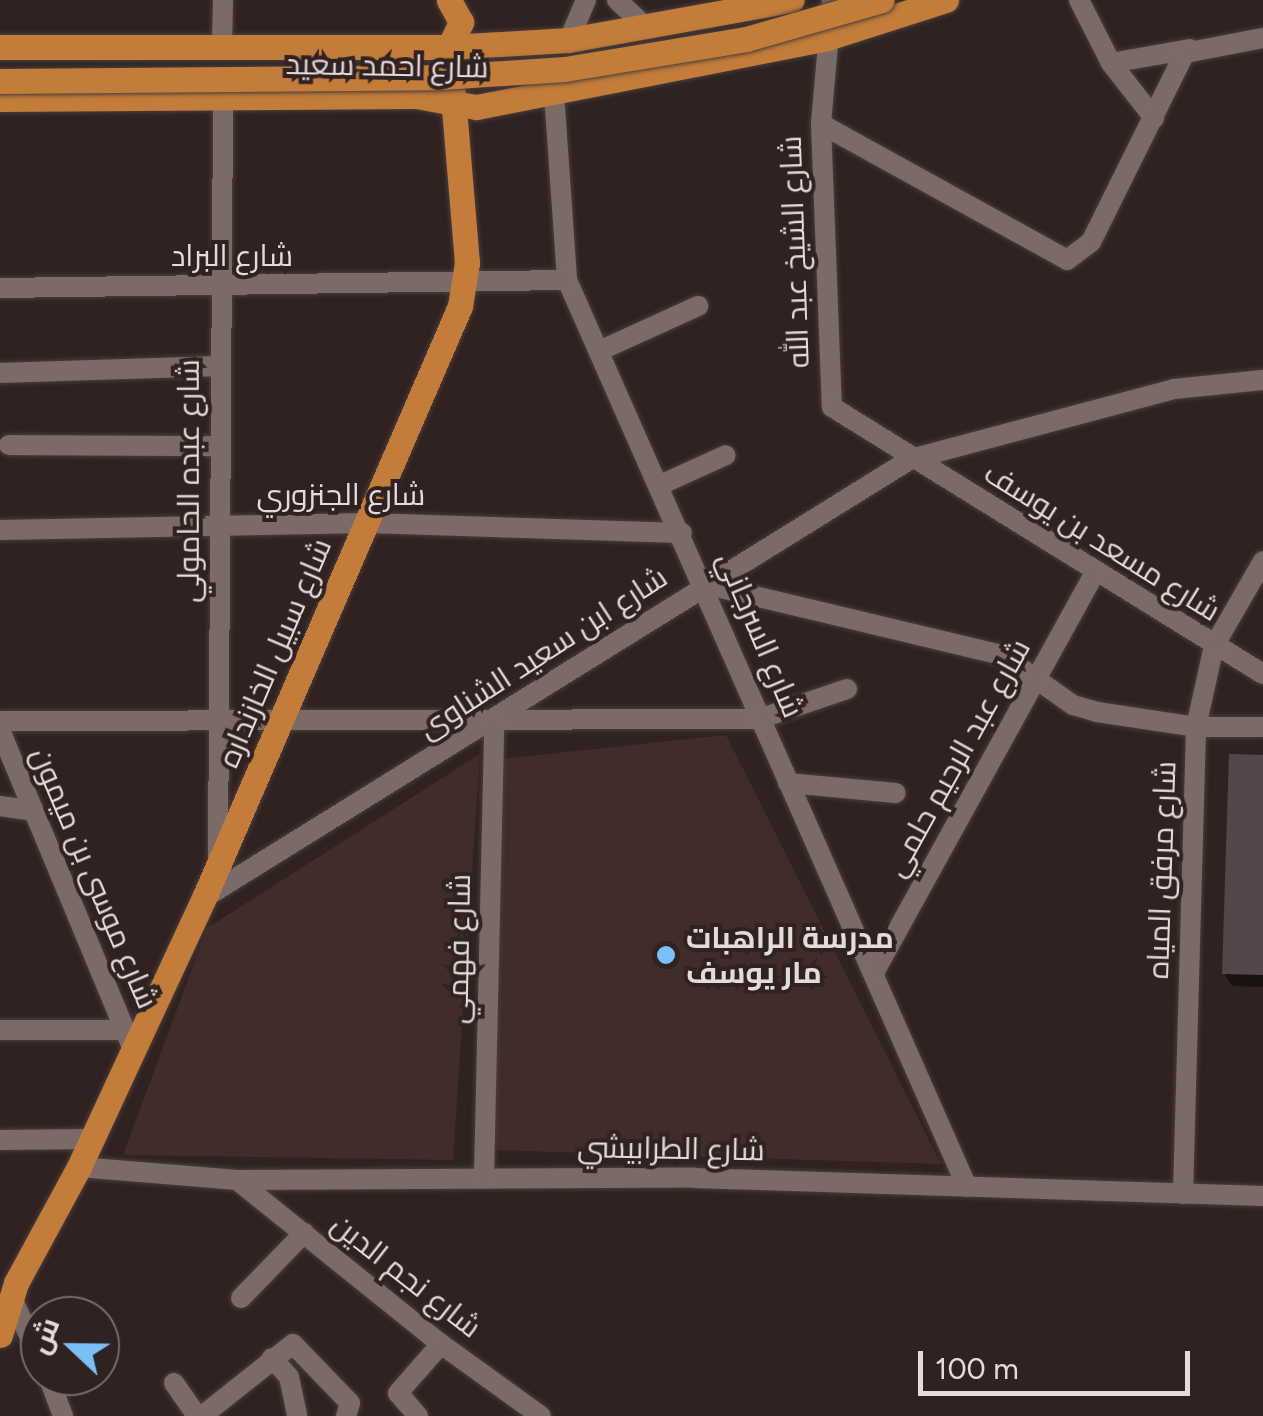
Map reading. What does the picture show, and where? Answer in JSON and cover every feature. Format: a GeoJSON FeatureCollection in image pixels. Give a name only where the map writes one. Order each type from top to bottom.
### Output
{"type":"FeatureCollection","features":[{"type":"Feature","properties":{"kind":"main road"},"geometry":{"type":"LineString","coordinates":[[449,0],[461,22],[449,47]]}},
{"type":"Feature","properties":{"kind":"main road","name":"شارع احمد سعيد"},"geometry":{"type":"LineString","coordinates":[[0,47],[449,47],[569,40],[648,29],[790,0]]}},
{"type":"Feature","properties":{"kind":"main road"},"geometry":{"type":"LineString","coordinates":[[0,70],[533,63],[685,44],[858,0]]}},
{"type":"Feature","properties":{"kind":"main road"},"geometry":{"type":"LineString","coordinates":[[0,81],[441,77],[565,69],[746,38],[882,0]]}},
{"type":"Feature","properties":{"kind":"main road","name":"شارع احمد سعيد"},"geometry":{"type":"LineString","coordinates":[[0,100],[416,96],[456,104],[554,93],[827,38],[946,0]]}},
{"type":"Feature","properties":{"kind":"main road","name":"شارع سبيل الخازنداره"},"geometry":{"type":"LineString","coordinates":[[0,1335],[9,1289],[79,1167],[129,1039],[204,898],[367,522],[464,284],[456,104],[449,47]]}},
{"type":"Feature","properties":{"kind":"street"},"geometry":{"type":"LineString","coordinates":[[222,45],[223,0]]}},
{"type":"Feature","properties":{"kind":"street"},"geometry":{"type":"LineString","coordinates":[[569,40],[586,0]]}},
{"type":"Feature","properties":{"kind":"street"},"geometry":{"type":"LineString","coordinates":[[617,0],[648,29]]}},
{"type":"Feature","properties":{"kind":"street","name":"شارع الشيخ عبد الله"},"geometry":{"type":"LineString","coordinates":[[832,0],[821,124],[828,394],[842,418],[910,459]]}},
{"type":"Feature","properties":{"kind":"street"},"geometry":{"type":"LineString","coordinates":[[1079,0],[1111,63],[1154,118]]}},
{"type":"Feature","properties":{"kind":"street"},"geometry":{"type":"LineString","coordinates":[[1111,63],[1263,38]]}},
{"type":"Feature","properties":{"kind":"street"},"geometry":{"type":"LineString","coordinates":[[821,124],[1067,260],[1092,242],[1190,49]]}},
{"type":"Feature","properties":{"kind":"street","name":"شارع السرجاني"},"geometry":{"type":"LineString","coordinates":[[554,93],[567,280],[682,533],[759,719],[967,1187]]}},
{"type":"Feature","properties":{"kind":"street","name":"شارع عبده الحامولي"},"geometry":{"type":"LineString","coordinates":[[218,866],[222,96]]}},
{"type":"Feature","properties":{"kind":"street","name":"شارع البراد"},"geometry":{"type":"LineString","coordinates":[[0,288],[567,280]]}},
{"type":"Feature","properties":{"kind":"street"},"geometry":{"type":"LineString","coordinates":[[599,351],[698,306]]}},
{"type":"Feature","properties":{"kind":"street"},"geometry":{"type":"LineString","coordinates":[[0,373],[219,366]]}},
{"type":"Feature","properties":{"kind":"street","name":"شارع ابن سعيد الشناوى"},"geometry":{"type":"LineString","coordinates":[[204,898],[494,723],[704,584],[910,459],[1174,390],[1263,380]]}},
{"type":"Feature","properties":{"kind":"street"},"geometry":{"type":"LineString","coordinates":[[9,446],[219,446]]}},
{"type":"Feature","properties":{"kind":"street"},"geometry":{"type":"LineString","coordinates":[[660,485],[726,455]]}},
{"type":"Feature","properties":{"kind":"street","name":"شارع مسعد بن يوسف"},"geometry":{"type":"LineString","coordinates":[[910,459],[1094,575],[1263,674]]}},
{"type":"Feature","properties":{"kind":"street","name":"شارع الجنزوري"},"geometry":{"type":"LineString","coordinates":[[0,530],[367,522],[682,533]]}},
{"type":"Feature","properties":{"kind":"street","name":"شارع مرفق المياه"},"geometry":{"type":"LineString","coordinates":[[1183,1194],[1196,727],[1214,646],[1263,562]]}},
{"type":"Feature","properties":{"kind":"street","name":"شارع عبد الرحيم حلمي"},"geometry":{"type":"LineString","coordinates":[[874,971],[1094,575]]}},
{"type":"Feature","properties":{"kind":"street"},"geometry":{"type":"LineString","coordinates":[[704,584],[1002,655],[1073,705],[1196,727],[1263,726]]}},
{"type":"Feature","properties":{"kind":"street"},"geometry":{"type":"LineString","coordinates":[[0,721],[282,718],[494,723],[759,719],[847,688]]}},
{"type":"Feature","properties":{"kind":"street","name":"شارع فهمي"},"geometry":{"type":"LineString","coordinates":[[484,1176],[494,723]]}},
{"type":"Feature","properties":{"kind":"street","name":"شارع موسى بن ميمون"},"geometry":{"type":"LineString","coordinates":[[0,730],[129,1039]]}},
{"type":"Feature","properties":{"kind":"street"},"geometry":{"type":"LineString","coordinates":[[788,783],[896,793]]}},
{"type":"Feature","properties":{"kind":"street"},"geometry":{"type":"LineString","coordinates":[[0,806],[34,811]]}},
{"type":"Feature","properties":{"kind":"street"},"geometry":{"type":"LineString","coordinates":[[0,1030],[129,1039]]}},
{"type":"Feature","properties":{"kind":"street"},"geometry":{"type":"LineString","coordinates":[[0,1140],[92,1139]]}},
{"type":"Feature","properties":{"kind":"street","name":"شارع الطرابيشي"},"geometry":{"type":"LineString","coordinates":[[79,1167],[237,1180],[484,1176],[1263,1196]]}},
{"type":"Feature","properties":{"kind":"street","name":"شارع نجم الدين"},"geometry":{"type":"LineString","coordinates":[[237,1180],[441,1344],[541,1416]]}},
{"type":"Feature","properties":{"kind":"street"},"geometry":{"type":"LineString","coordinates":[[241,1298],[304,1233]]}},
{"type":"Feature","properties":{"kind":"street"},"geometry":{"type":"LineString","coordinates":[[9,1289],[20,1314]]}},
{"type":"Feature","properties":{"kind":"street"},"geometry":{"type":"LineString","coordinates":[[418,1416],[398,1393],[441,1344]]}},
{"type":"Feature","properties":{"kind":"street"},"geometry":{"type":"LineString","coordinates":[[174,1384],[199,1416],[272,1358],[298,1345],[350,1404],[346,1416]]}},
{"type":"Feature","properties":{"kind":"street"},"geometry":{"type":"LineString","coordinates":[[272,1358],[290,1380],[296,1416]]}},
{"type":"Feature","properties":{"kind":"shaded area","name":"مدرسة الراهبات مار يوسف"},"geometry":{"type":"Polygon","coordinates":[[[726,735],[941,1164],[489,1150],[502,759],[726,735]]]}},
{"type":"Feature","properties":{"kind":"shaded area"},"geometry":{"type":"Polygon","coordinates":[[[480,754],[453,1160],[123,1155],[207,928],[480,754]]]}},
{"type":"Feature","properties":{"kind":"building"},"geometry":{"type":"Polygon","coordinates":[[[1229,754],[1263,755],[1263,975],[1222,974],[1229,754]]]}},
{"type":"Feature","properties":{"kind":"place","name":"مدرسة الراهبات مار يوسف"},"geometry":{"type":"Point","coordinates":[666,955]}}]}
